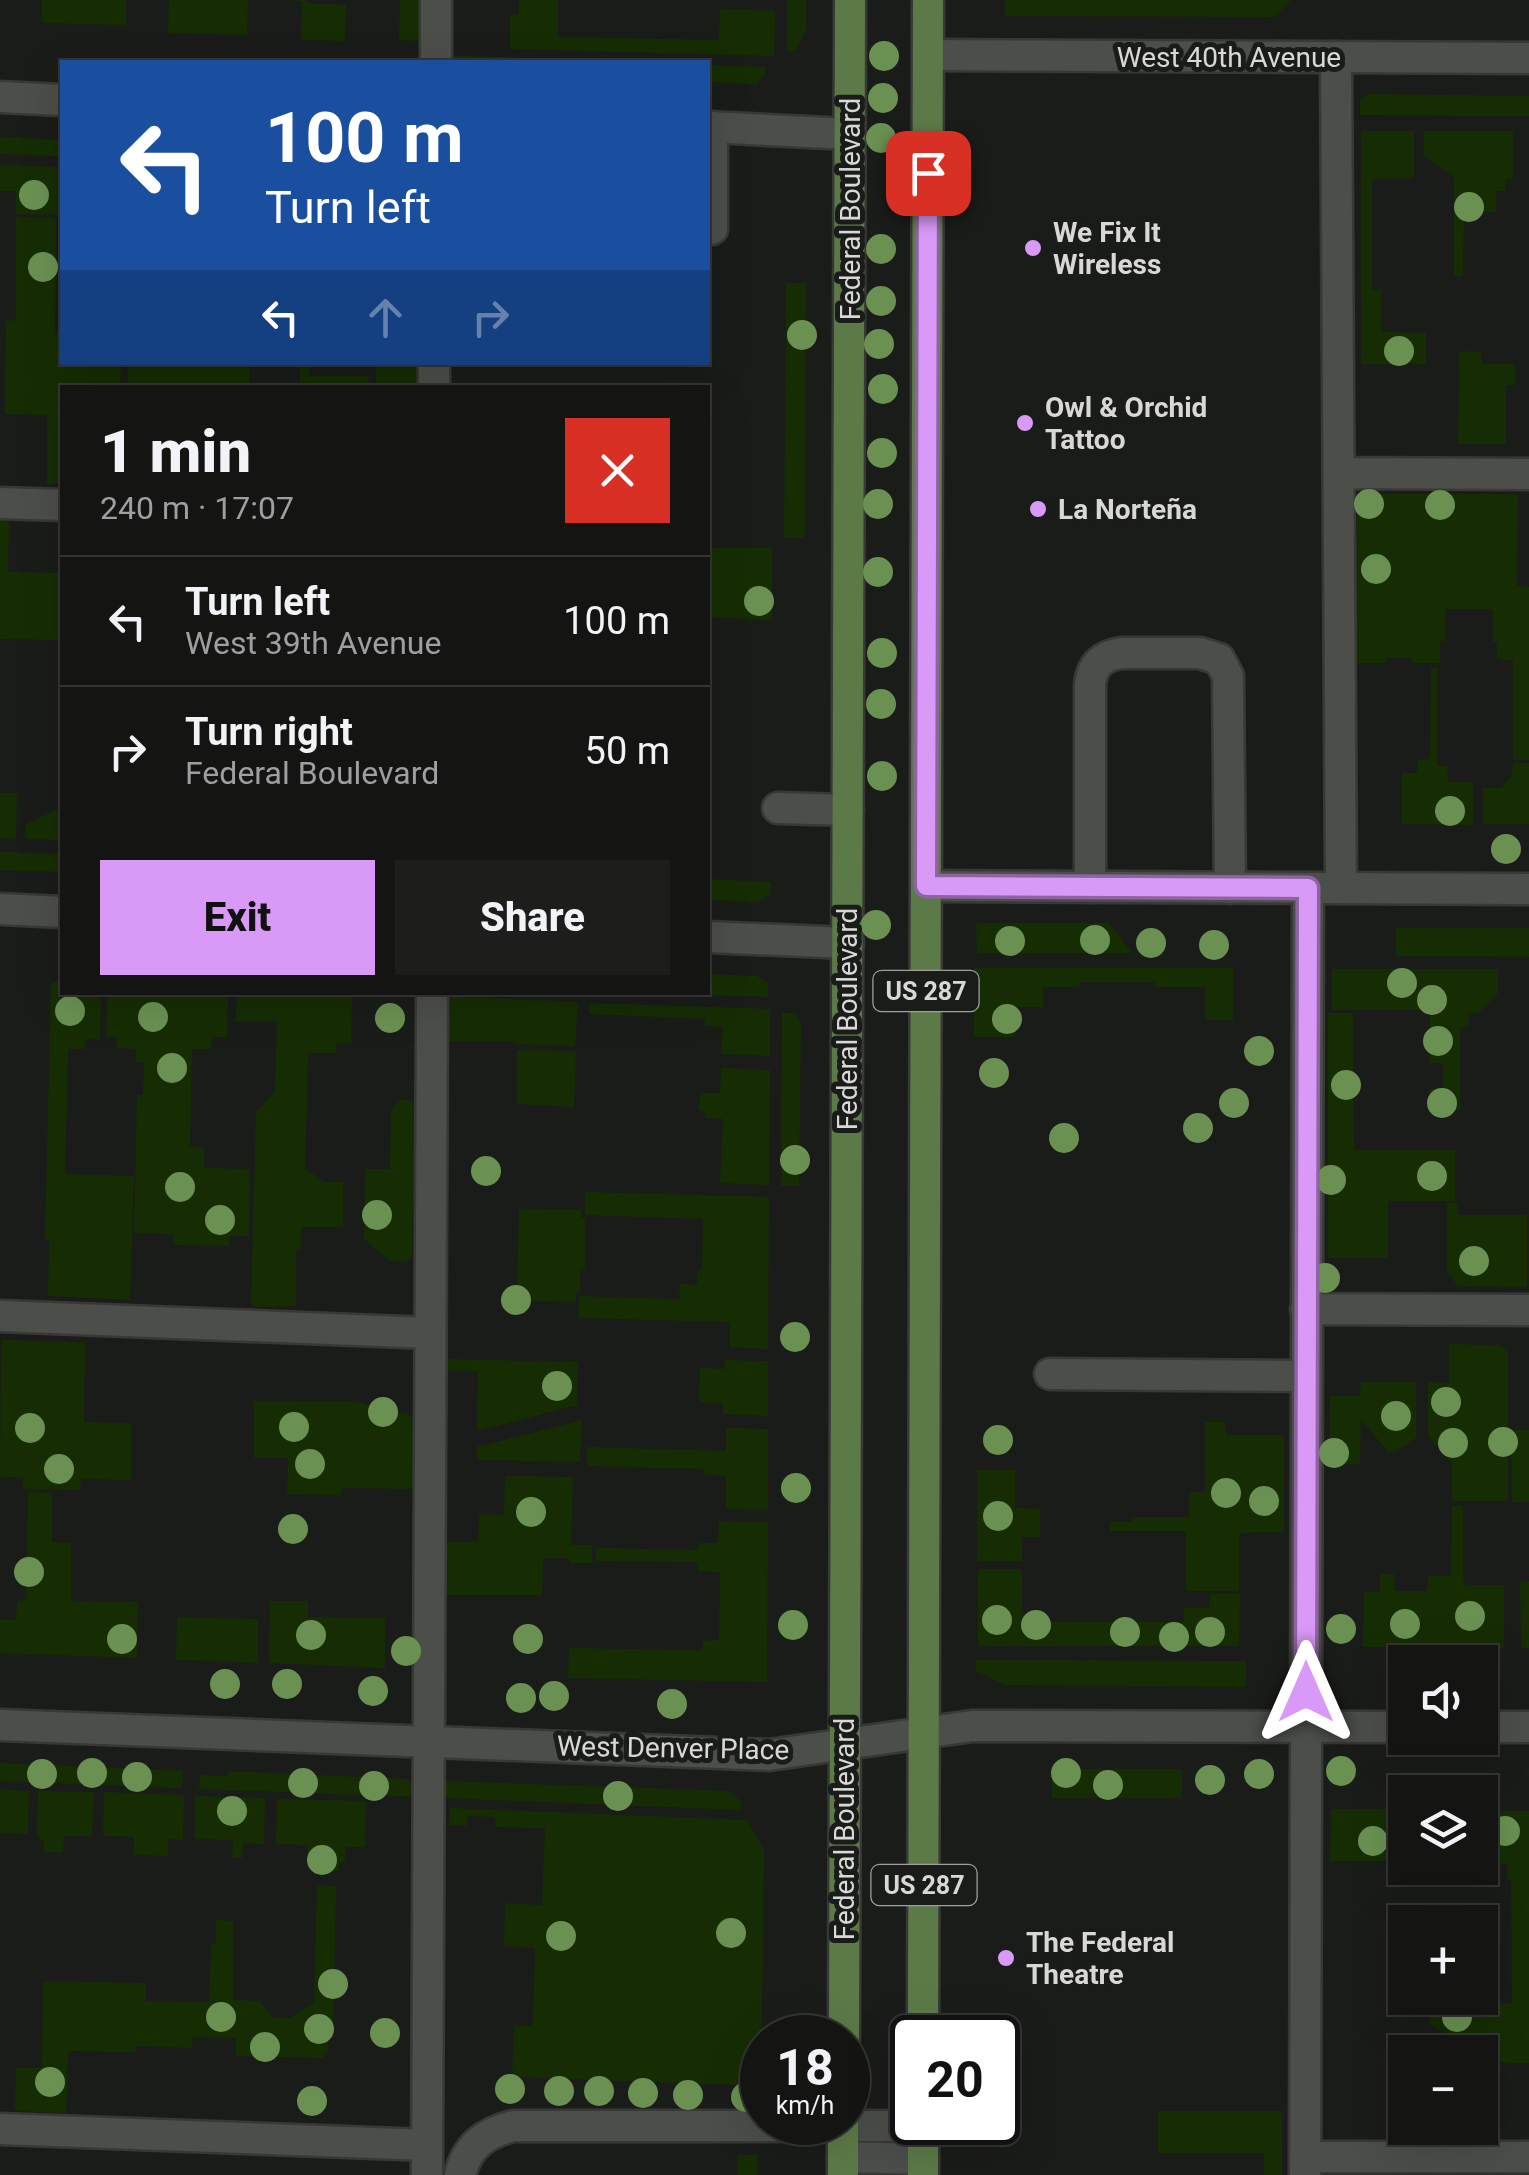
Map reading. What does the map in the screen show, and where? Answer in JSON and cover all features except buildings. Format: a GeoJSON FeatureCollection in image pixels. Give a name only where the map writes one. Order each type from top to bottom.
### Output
{"type":"FeatureCollection","features":[{"type":"Feature","properties":{"kind":"main road","name":"Federal Boulevard"},"geometry":{"type":"LineString","coordinates":[[844,2015],[850,0]]}},
{"type":"Feature","properties":{"kind":"main road","name":"US 287"},"geometry":{"type":"LineString","coordinates":[[923,2015],[928,0]]}},
{"type":"Feature","properties":{"kind":"street"},"geometry":{"type":"LineString","coordinates":[[436,0],[436,60]]}},
{"type":"Feature","properties":{"kind":"street","name":"West 40th Avenue"},"geometry":{"type":"LineString","coordinates":[[928,56],[1529,58]]}},
{"type":"Feature","properties":{"kind":"street"},"geometry":{"type":"LineString","coordinates":[[1336,57],[1341,888]]}},
{"type":"Feature","properties":{"kind":"street"},"geometry":{"type":"LineString","coordinates":[[0,97],[60,100]]}},
{"type":"Feature","properties":{"kind":"street"},"geometry":{"type":"LineString","coordinates":[[710,229],[710,127],[850,134]]}},
{"type":"Feature","properties":{"kind":"street"},"geometry":{"type":"LineString","coordinates":[[1338,472],[1529,474]]}},
{"type":"Feature","properties":{"kind":"street"},"geometry":{"type":"LineString","coordinates":[[0,503],[60,505]]}},
{"type":"Feature","properties":{"kind":"street"},"geometry":{"type":"LineString","coordinates":[[1090,887],[1090,684],[1095,665],[1121,652],[1200,652],[1219,659],[1228,676],[1230,888]]}},
{"type":"Feature","properties":{"kind":"street"},"geometry":{"type":"LineString","coordinates":[[778,808],[848,810]]}},
{"type":"Feature","properties":{"kind":"street"},"geometry":{"type":"LineString","coordinates":[[926,886],[1529,889]]}},
{"type":"Feature","properties":{"kind":"street"},"geometry":{"type":"LineString","coordinates":[[1308,888],[1305,2166],[1529,2157]]}},
{"type":"Feature","properties":{"kind":"street"},"geometry":{"type":"LineString","coordinates":[[0,909],[60,912]]}},
{"type":"Feature","properties":{"kind":"street"},"geometry":{"type":"LineString","coordinates":[[710,937],[848,942]]}},
{"type":"Feature","properties":{"kind":"street"},"geometry":{"type":"LineString","coordinates":[[0,2128],[427,2160],[432,995]]}},
{"type":"Feature","properties":{"kind":"street"},"geometry":{"type":"LineString","coordinates":[[1306,1309],[1529,1310]]}},
{"type":"Feature","properties":{"kind":"street"},"geometry":{"type":"LineString","coordinates":[[0,1316],[430,1333]]}},
{"type":"Feature","properties":{"kind":"street"},"geometry":{"type":"LineString","coordinates":[[1050,1374],[1307,1376]]}},
{"type":"Feature","properties":{"kind":"street","name":"West Denver Place"},"geometry":{"type":"LineString","coordinates":[[0,1725],[769,1755],[972,1726],[1388,1727]]}},
{"type":"Feature","properties":{"kind":"street"},"geometry":{"type":"LineString","coordinates":[[1498,1727],[1529,1727]]}},
{"type":"Feature","properties":{"kind":"street"},"geometry":{"type":"LineString","coordinates":[[460,2175],[462,2164],[476,2143],[513,2126],[740,2125]]}},
{"type":"Feature","properties":{"kind":"street"},"geometry":{"type":"LineString","coordinates":[[843,2166],[923,2167]]}},
{"type":"Feature","properties":{"kind":"green space"},"geometry":{"type":"Polygon","coordinates":[[[42,0],[126,0],[126,25],[42,23],[42,0]]]}},
{"type":"Feature","properties":{"kind":"green space"},"geometry":{"type":"Polygon","coordinates":[[[169,0],[248,0],[247,35],[168,33],[169,0]]]}},
{"type":"Feature","properties":{"kind":"green space"},"geometry":{"type":"Polygon","coordinates":[[[290,0],[346,5],[345,41],[301,40],[302,2],[290,0]]]}},
{"type":"Feature","properties":{"kind":"green space"},"geometry":{"type":"Polygon","coordinates":[[[400,0],[421,0],[420,41],[399,40],[400,0]]]}},
{"type":"Feature","properties":{"kind":"green space"},"geometry":{"type":"Polygon","coordinates":[[[519,0],[558,0],[558,37],[719,40],[720,9],[775,11],[774,56],[510,49],[510,15],[519,14],[519,0]]]}},
{"type":"Feature","properties":{"kind":"green space"},"geometry":{"type":"Polygon","coordinates":[[[787,0],[806,0],[806,30],[796,51],[787,51],[787,0]]]}},
{"type":"Feature","properties":{"kind":"green space"},"geometry":{"type":"Polygon","coordinates":[[[1005,0],[1291,0],[1275,17],[1005,16],[1005,0]]]}},
{"type":"Feature","properties":{"kind":"green space"},"geometry":{"type":"Polygon","coordinates":[[[449,55],[584,60],[448,60],[449,55]]]}},
{"type":"Feature","properties":{"kind":"green space"},"geometry":{"type":"Polygon","coordinates":[[[710,65],[765,67],[757,84],[710,82],[710,65]]]}},
{"type":"Feature","properties":{"kind":"green space"},"geometry":{"type":"Polygon","coordinates":[[[1368,94],[1529,96],[1529,116],[1360,115],[1360,99],[1368,94]]]}},
{"type":"Feature","properties":{"kind":"green space"},"geometry":{"type":"Polygon","coordinates":[[[1361,131],[1414,131],[1414,178],[1372,179],[1372,289],[1381,290],[1381,332],[1426,333],[1426,364],[1361,364],[1361,131]]]}},
{"type":"Feature","properties":{"kind":"green space"},"geometry":{"type":"Polygon","coordinates":[[[1424,131],[1513,131],[1513,179],[1505,179],[1505,191],[1496,191],[1496,212],[1464,211],[1463,276],[1454,276],[1454,177],[1424,156],[1424,131]]]}},
{"type":"Feature","properties":{"kind":"green space"},"geometry":{"type":"Polygon","coordinates":[[[0,137],[60,140],[60,156],[0,154],[0,137]]]}},
{"type":"Feature","properties":{"kind":"green space"},"geometry":{"type":"Polygon","coordinates":[[[0,165],[60,167],[60,215],[16,214],[16,191],[0,191],[0,165]]]}},
{"type":"Feature","properties":{"kind":"green space"},"geometry":{"type":"Polygon","coordinates":[[[16,217],[56,218],[55,334],[60,334],[60,365],[121,365],[120,385],[60,385],[60,484],[47,484],[47,415],[5,414],[6,321],[16,320],[16,217]]]}},
{"type":"Feature","properties":{"kind":"green space"},"geometry":{"type":"Polygon","coordinates":[[[786,283],[806,283],[805,538],[784,538],[786,283]]]}},
{"type":"Feature","properties":{"kind":"green space"},"geometry":{"type":"Polygon","coordinates":[[[1459,351],[1481,352],[1482,364],[1515,364],[1515,385],[1506,386],[1506,444],[1458,444],[1459,351]]]}},
{"type":"Feature","properties":{"kind":"green space"},"geometry":{"type":"Polygon","coordinates":[[[128,365],[249,365],[249,385],[128,385],[128,365]]]}},
{"type":"Feature","properties":{"kind":"green space"},"geometry":{"type":"Polygon","coordinates":[[[300,365],[308,365],[309,376],[369,376],[368,385],[300,385],[300,365]]]}},
{"type":"Feature","properties":{"kind":"green space"},"geometry":{"type":"Polygon","coordinates":[[[376,365],[418,365],[418,385],[376,385],[376,365]]]}},
{"type":"Feature","properties":{"kind":"green space"},"geometry":{"type":"Polygon","coordinates":[[[1357,494],[1518,494],[1517,586],[1529,587],[1529,760],[1513,760],[1513,660],[1497,659],[1493,609],[1445,609],[1440,663],[1386,658],[1386,663],[1356,663],[1357,494]]]}},
{"type":"Feature","properties":{"kind":"green space"},"geometry":{"type":"Polygon","coordinates":[[[0,520],[9,520],[8,572],[59,573],[58,640],[0,639],[0,520]]]}},
{"type":"Feature","properties":{"kind":"green space"},"geometry":{"type":"Polygon","coordinates":[[[710,548],[772,548],[772,620],[710,617],[710,548]]]}},
{"type":"Feature","properties":{"kind":"green space"},"geometry":{"type":"Polygon","coordinates":[[[1431,668],[1437,668],[1437,766],[1447,766],[1448,782],[1473,782],[1473,825],[1402,824],[1402,773],[1417,773],[1418,760],[1430,759],[1431,668]]]}},
{"type":"Feature","properties":{"kind":"green space"},"geometry":{"type":"Polygon","coordinates":[[[1513,763],[1529,763],[1529,824],[1483,824],[1483,788],[1501,788],[1512,776],[1513,763]]]}},
{"type":"Feature","properties":{"kind":"green space"},"geometry":{"type":"Polygon","coordinates":[[[0,793],[17,793],[16,839],[0,838],[0,793]]]}},
{"type":"Feature","properties":{"kind":"green space"},"geometry":{"type":"Polygon","coordinates":[[[60,808],[60,840],[26,839],[26,824],[60,808]]]}},
{"type":"Feature","properties":{"kind":"green space"},"geometry":{"type":"Polygon","coordinates":[[[0,852],[60,854],[60,872],[0,870],[0,852]]]}},
{"type":"Feature","properties":{"kind":"green space"},"geometry":{"type":"Polygon","coordinates":[[[710,879],[771,882],[770,895],[759,902],[710,900],[710,879]]]}},
{"type":"Feature","properties":{"kind":"green space"},"geometry":{"type":"Polygon","coordinates":[[[976,923],[1109,923],[1132,953],[977,953],[976,923]]]}},
{"type":"Feature","properties":{"kind":"green space"},"geometry":{"type":"Polygon","coordinates":[[[1396,928],[1529,928],[1529,957],[1396,956],[1396,928]]]}},
{"type":"Feature","properties":{"kind":"green space"},"geometry":{"type":"Polygon","coordinates":[[[974,968],[1233,968],[1233,1020],[1205,1020],[1205,987],[1080,982],[1079,987],[1043,987],[1043,1007],[1015,1007],[1015,1037],[974,1037],[974,968]]]}},
{"type":"Feature","properties":{"kind":"green space"},"geometry":{"type":"Polygon","coordinates":[[[1332,969],[1498,969],[1498,993],[1478,1013],[1469,1013],[1469,1026],[1460,1027],[1460,1110],[1430,1110],[1430,1089],[1443,1088],[1443,1063],[1430,1063],[1430,1010],[1332,1010],[1332,969]]]}},
{"type":"Feature","properties":{"kind":"green space"},"geometry":{"type":"Polygon","coordinates":[[[710,974],[757,976],[768,983],[768,997],[706,995],[710,995],[710,974]]]}},
{"type":"Feature","properties":{"kind":"green space"},"geometry":{"type":"Polygon","coordinates":[[[51,982],[60,982],[60,995],[101,995],[100,1040],[86,1039],[85,1049],[68,1049],[65,1174],[134,1176],[130,1300],[48,1296],[49,1240],[45,1239],[51,982]]]}},
{"type":"Feature","properties":{"kind":"green space"},"geometry":{"type":"Polygon","coordinates":[[[107,995],[228,995],[227,1037],[212,1037],[211,1049],[192,1049],[190,1146],[204,1148],[204,1168],[250,1169],[249,1236],[230,1236],[229,1246],[174,1245],[173,1234],[134,1233],[137,1095],[143,1095],[144,1062],[136,1062],[136,1049],[117,1048],[117,1037],[106,1037],[107,995]]]}},
{"type":"Feature","properties":{"kind":"green space"},"geometry":{"type":"Polygon","coordinates":[[[237,995],[352,995],[351,1043],[337,1043],[336,1053],[308,1053],[305,1169],[325,1182],[343,1182],[343,1227],[301,1227],[301,1249],[296,1250],[296,1306],[251,1304],[256,1112],[275,1091],[277,1022],[236,1021],[237,995]]]}},
{"type":"Feature","properties":{"kind":"green space"},"geometry":{"type":"Polygon","coordinates":[[[443,996],[578,1002],[575,1046],[442,1042],[443,996]]]}},
{"type":"Feature","properties":{"kind":"green space"},"geometry":{"type":"Polygon","coordinates":[[[590,1003],[770,1009],[770,1056],[721,1054],[723,1027],[705,1026],[705,1019],[589,1014],[590,1003]]]}},
{"type":"Feature","properties":{"kind":"green space"},"geometry":{"type":"Polygon","coordinates":[[[782,1013],[795,1013],[801,1023],[799,1186],[781,1186],[782,1013]]]}},
{"type":"Feature","properties":{"kind":"green space"},"geometry":{"type":"Polygon","coordinates":[[[1328,1013],[1353,1013],[1354,1150],[1455,1150],[1455,1201],[1388,1201],[1388,1258],[1328,1258],[1328,1013]]]}},
{"type":"Feature","properties":{"kind":"green space"},"geometry":{"type":"Polygon","coordinates":[[[517,1050],[576,1051],[574,1107],[517,1104],[517,1050]]]}},
{"type":"Feature","properties":{"kind":"green space"},"geometry":{"type":"Polygon","coordinates":[[[721,1068],[770,1070],[769,1185],[720,1183],[723,1119],[705,1118],[705,1111],[699,1111],[700,1093],[720,1093],[721,1068]]]}},
{"type":"Feature","properties":{"kind":"green space"},"geometry":{"type":"Polygon","coordinates":[[[399,1100],[418,1101],[418,1202],[413,1203],[412,1257],[406,1262],[390,1261],[364,1239],[365,1169],[390,1169],[391,1109],[399,1100]]]}},
{"type":"Feature","properties":{"kind":"green space"},"geometry":{"type":"Polygon","coordinates":[[[585,1192],[769,1197],[768,1349],[730,1347],[730,1322],[578,1318],[579,1296],[679,1299],[680,1284],[697,1285],[698,1270],[702,1269],[703,1219],[585,1215],[585,1192]]]}},
{"type":"Feature","properties":{"kind":"green space"},"geometry":{"type":"Polygon","coordinates":[[[1447,1203],[1457,1203],[1458,1215],[1527,1215],[1527,1287],[1458,1286],[1447,1271],[1447,1203]]]}},
{"type":"Feature","properties":{"kind":"green space"},"geometry":{"type":"Polygon","coordinates":[[[519,1209],[581,1210],[581,1218],[585,1218],[585,1269],[580,1269],[576,1302],[517,1300],[519,1209]]]}},
{"type":"Feature","properties":{"kind":"green space"},"geometry":{"type":"Polygon","coordinates":[[[1,1340],[85,1342],[84,1422],[131,1423],[131,1480],[81,1479],[80,1490],[23,1489],[23,1477],[0,1477],[1,1340]]]}},
{"type":"Feature","properties":{"kind":"green space"},"geometry":{"type":"Polygon","coordinates":[[[1449,1344],[1499,1345],[1508,1350],[1508,1501],[1452,1501],[1452,1462],[1428,1436],[1428,1382],[1449,1383],[1449,1344]]]}},
{"type":"Feature","properties":{"kind":"green space"},"geometry":{"type":"Polygon","coordinates":[[[444,1359],[578,1362],[577,1405],[477,1431],[478,1371],[443,1370],[444,1359]]]}},
{"type":"Feature","properties":{"kind":"green space"},"geometry":{"type":"Polygon","coordinates":[[[725,1360],[768,1361],[768,1416],[723,1414],[723,1403],[699,1402],[700,1368],[724,1369],[725,1360]]]}},
{"type":"Feature","properties":{"kind":"green space"},"geometry":{"type":"Polygon","coordinates":[[[1361,1382],[1416,1382],[1416,1438],[1396,1452],[1388,1452],[1361,1419],[1360,1464],[1330,1464],[1330,1396],[1360,1396],[1361,1382]]]}},
{"type":"Feature","properties":{"kind":"green space"},"geometry":{"type":"Polygon","coordinates":[[[254,1401],[357,1402],[416,1417],[415,1489],[342,1488],[340,1495],[287,1494],[288,1458],[254,1458],[254,1401]]]}},
{"type":"Feature","properties":{"kind":"green space"},"geometry":{"type":"Polygon","coordinates":[[[582,1420],[580,1462],[477,1460],[477,1447],[582,1420]]]}},
{"type":"Feature","properties":{"kind":"green space"},"geometry":{"type":"Polygon","coordinates":[[[1205,1422],[1225,1422],[1226,1435],[1284,1435],[1284,1532],[1239,1533],[1239,1591],[1186,1591],[1186,1531],[1110,1531],[1110,1522],[1131,1522],[1132,1517],[1189,1517],[1189,1492],[1205,1491],[1205,1422]]]}},
{"type":"Feature","properties":{"kind":"green space"},"geometry":{"type":"Polygon","coordinates":[[[726,1428],[768,1429],[768,1510],[726,1509],[726,1476],[704,1474],[703,1469],[587,1466],[587,1447],[726,1451],[726,1428]]]}},
{"type":"Feature","properties":{"kind":"green space"},"geometry":{"type":"Polygon","coordinates":[[[1512,1430],[1529,1430],[1529,1502],[1512,1502],[1512,1430]]]}},
{"type":"Feature","properties":{"kind":"green space"},"geometry":{"type":"Polygon","coordinates":[[[977,1470],[1015,1470],[1015,1508],[1040,1509],[1040,1537],[1022,1537],[1022,1561],[977,1561],[977,1470]]]}},
{"type":"Feature","properties":{"kind":"green space"},"geometry":{"type":"Polygon","coordinates":[[[505,1476],[573,1477],[571,1545],[592,1545],[592,1563],[543,1558],[542,1595],[444,1595],[444,1542],[478,1542],[479,1514],[504,1515],[505,1476]]]}},
{"type":"Feature","properties":{"kind":"green space"},"geometry":{"type":"Polygon","coordinates":[[[28,1492],[52,1493],[52,1542],[71,1543],[71,1601],[138,1602],[137,1658],[0,1653],[0,1619],[16,1620],[17,1601],[26,1600],[28,1492]]]}},
{"type":"Feature","properties":{"kind":"green space"},"geometry":{"type":"Polygon","coordinates":[[[1452,1506],[1463,1506],[1465,1585],[1504,1585],[1504,1648],[1363,1647],[1364,1592],[1380,1592],[1380,1574],[1394,1574],[1395,1591],[1427,1591],[1428,1576],[1451,1576],[1452,1506]]]}},
{"type":"Feature","properties":{"kind":"green space"},"geometry":{"type":"Polygon","coordinates":[[[719,1521],[768,1522],[767,1682],[568,1678],[569,1648],[702,1650],[703,1641],[719,1640],[720,1572],[698,1571],[697,1562],[596,1561],[596,1548],[698,1550],[699,1543],[718,1543],[719,1521]]]}},
{"type":"Feature","properties":{"kind":"green space"},"geometry":{"type":"Polygon","coordinates":[[[978,1569],[1022,1569],[1022,1614],[1039,1614],[1040,1622],[1184,1622],[1184,1608],[1209,1608],[1210,1594],[1240,1594],[1239,1646],[978,1646],[978,1569]]]}},
{"type":"Feature","properties":{"kind":"green space"},"geometry":{"type":"Polygon","coordinates":[[[1520,1581],[1529,1581],[1529,1648],[1521,1648],[1520,1581]]]}},
{"type":"Feature","properties":{"kind":"green space"},"geometry":{"type":"Polygon","coordinates":[[[270,1601],[308,1601],[308,1617],[385,1618],[385,1668],[269,1663],[270,1601]]]}},
{"type":"Feature","properties":{"kind":"green space"},"geometry":{"type":"Polygon","coordinates":[[[177,1617],[258,1619],[258,1663],[176,1660],[177,1617]]]}},
{"type":"Feature","properties":{"kind":"green space"},"geometry":{"type":"Polygon","coordinates":[[[976,1660],[1246,1661],[1246,1687],[1005,1685],[976,1671],[976,1660]]]}},
{"type":"Feature","properties":{"kind":"green space"},"geometry":{"type":"Polygon","coordinates":[[[0,1763],[183,1771],[182,1788],[0,1781],[0,1763]]]}},
{"type":"Feature","properties":{"kind":"green space"},"geometry":{"type":"Polygon","coordinates":[[[1052,1769],[1182,1769],[1182,1798],[1052,1798],[1052,1769]]]}},
{"type":"Feature","properties":{"kind":"green space"},"geometry":{"type":"Polygon","coordinates":[[[229,1771],[406,1779],[413,1783],[413,1797],[199,1789],[200,1775],[228,1776],[229,1771]]]}},
{"type":"Feature","properties":{"kind":"green space"},"geometry":{"type":"Polygon","coordinates":[[[444,1781],[730,1791],[741,1802],[741,1810],[443,1798],[444,1781]]]}},
{"type":"Feature","properties":{"kind":"green space"},"geometry":{"type":"Polygon","coordinates":[[[0,1789],[29,1791],[28,1834],[0,1833],[0,1789]]]}},
{"type":"Feature","properties":{"kind":"green space"},"geometry":{"type":"Polygon","coordinates":[[[38,1791],[94,1792],[92,1836],[64,1836],[63,1852],[44,1852],[44,1842],[37,1835],[38,1791]]]}},
{"type":"Feature","properties":{"kind":"green space"},"geometry":{"type":"Polygon","coordinates":[[[104,1792],[184,1795],[183,1840],[168,1839],[168,1856],[134,1855],[134,1837],[103,1836],[104,1792]]]}},
{"type":"Feature","properties":{"kind":"green space"},"geometry":{"type":"Polygon","coordinates":[[[195,1796],[265,1798],[264,1844],[243,1843],[242,1858],[232,1858],[233,1840],[195,1839],[195,1796]]]}},
{"type":"Feature","properties":{"kind":"green space"},"geometry":{"type":"Polygon","coordinates":[[[277,1799],[366,1801],[365,1847],[346,1847],[345,1862],[339,1863],[339,1871],[314,1871],[314,1863],[308,1861],[307,1845],[276,1844],[277,1799]]]}},
{"type":"Feature","properties":{"kind":"green space"},"geometry":{"type":"Polygon","coordinates":[[[450,1808],[747,1820],[764,1850],[762,2015],[740,2015],[740,2085],[512,2077],[514,2026],[533,2026],[535,1948],[504,1946],[505,1903],[542,1905],[545,1828],[496,1827],[495,1817],[468,1816],[467,1826],[449,1825],[450,1808]]]}},
{"type":"Feature","properties":{"kind":"green space"},"geometry":{"type":"Polygon","coordinates":[[[1331,1809],[1388,1809],[1388,1861],[1330,1861],[1331,1809]]]}},
{"type":"Feature","properties":{"kind":"green space"},"geometry":{"type":"Polygon","coordinates":[[[1498,1811],[1529,1811],[1529,2063],[1498,2059],[1498,2035],[1450,2035],[1430,2025],[1430,2015],[1498,2015],[1498,2003],[1512,2003],[1511,1880],[1507,1881],[1507,1864],[1498,1864],[1498,1811]]]}},
{"type":"Feature","properties":{"kind":"green space"},"geometry":{"type":"Polygon","coordinates":[[[317,1885],[336,1886],[333,2038],[328,2038],[324,2058],[236,2056],[236,2038],[193,2037],[192,2048],[136,2046],[135,2052],[68,2051],[66,2113],[15,2111],[16,2068],[42,2068],[43,1981],[146,1983],[146,2001],[209,2002],[216,1920],[233,1921],[233,2000],[260,2001],[272,2017],[291,2018],[314,2002],[317,1885]]]}},
{"type":"Feature","properties":{"kind":"green space"},"geometry":{"type":"Polygon","coordinates":[[[1158,2111],[1282,2111],[1282,2175],[1264,2175],[1264,2153],[1158,2153],[1158,2111]]]}},
{"type":"Feature","properties":{"kind":"green space"},"geometry":{"type":"Polygon","coordinates":[[[737,2155],[757,2155],[757,2175],[737,2175],[737,2155]]]}},
{"type":"Feature","properties":{"kind":"place","name":"We Fix It Wireless"},"geometry":{"type":"Point","coordinates":[1033,248]}},
{"type":"Feature","properties":{"kind":"place","name":"Owl & Orchid Tattoo"},"geometry":{"type":"Point","coordinates":[1025,423]}},
{"type":"Feature","properties":{"kind":"place","name":"La Norteña"},"geometry":{"type":"Point","coordinates":[1038,509]}},
{"type":"Feature","properties":{"kind":"place","name":"The Federal Theatre"},"geometry":{"type":"Point","coordinates":[1006,1958]}},
{"type":"Feature","properties":{"kind":"route"},"geometry":{"type":"LineString","coordinates":[[928,173],[926,886],[1308,888],[1306,1692]]}}]}
